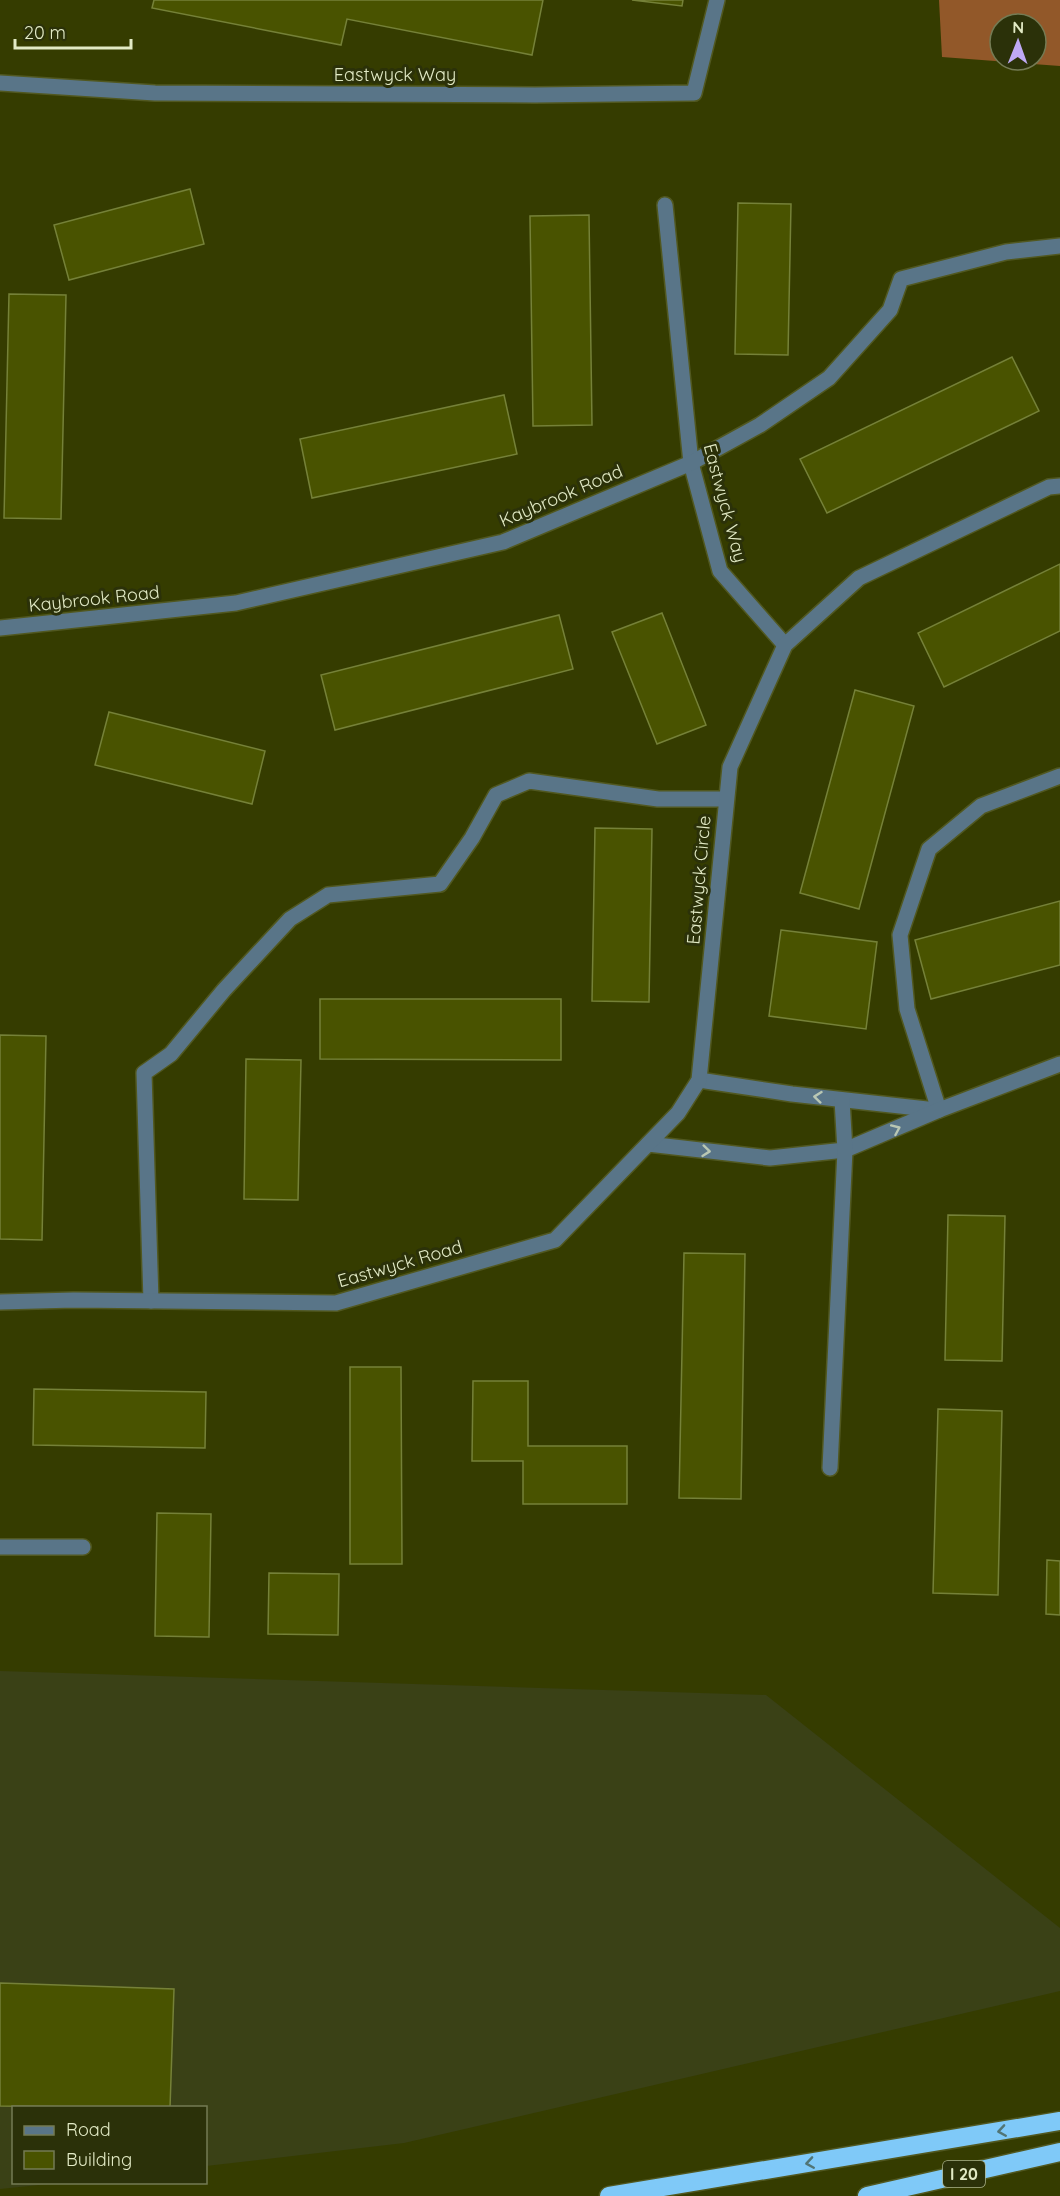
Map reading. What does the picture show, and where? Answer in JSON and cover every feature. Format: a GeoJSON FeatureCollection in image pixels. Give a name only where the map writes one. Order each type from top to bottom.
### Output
{"type":"FeatureCollection","features":[{"type":"Feature","properties":{"kind":"highway"},"geometry":{"type":"LineString","coordinates":[[609,2196],[1060,2121]]}},
{"type":"Feature","properties":{"kind":"highway","name":"I 20"},"geometry":{"type":"LineString","coordinates":[[867,2196],[1060,2152]]}},
{"type":"Feature","properties":{"kind":"street","name":"Eastwyck Way"},"geometry":{"type":"LineString","coordinates":[[0,83],[155,93],[535,95],[694,93],[717,0]]}},
{"type":"Feature","properties":{"kind":"street","name":"Eastwyck Way"},"geometry":{"type":"LineString","coordinates":[[665,205],[691,463],[720,571],[785,645]]}},
{"type":"Feature","properties":{"kind":"street","name":"Kaybrook Road"},"geometry":{"type":"LineString","coordinates":[[0,628],[236,603],[503,542],[691,463],[760,425],[829,378],[890,310],[901,279],[1006,252],[1060,246]]}},
{"type":"Feature","properties":{"kind":"street","name":"Eastwyck Circle"},"geometry":{"type":"LineString","coordinates":[[699,1080],[730,767],[785,645],[859,578],[1048,487],[1060,486]]}},
{"type":"Feature","properties":{"kind":"street"},"geometry":{"type":"LineString","coordinates":[[939,1110],[907,1009],[900,935],[929,849],[981,806],[1060,776]]}},
{"type":"Feature","properties":{"kind":"street"},"geometry":{"type":"LineString","coordinates":[[151,1301],[144,1073],[171,1054],[224,990],[290,918],[328,896],[440,884],[472,838],[496,795],[529,781],[658,800],[726,799]]}},
{"type":"Feature","properties":{"kind":"street"},"geometry":{"type":"LineString","coordinates":[[648,1144],[770,1158],[845,1150],[939,1110],[1060,1064]]}},
{"type":"Feature","properties":{"kind":"street"},"geometry":{"type":"LineString","coordinates":[[699,1080],[792,1094],[939,1110]]}},
{"type":"Feature","properties":{"kind":"street","name":"Eastwyck Road"},"geometry":{"type":"LineString","coordinates":[[0,1302],[336,1303],[555,1240],[678,1113],[699,1080]]}},
{"type":"Feature","properties":{"kind":"street"},"geometry":{"type":"LineString","coordinates":[[830,1468],[845,1150],[842,1100]]}},
{"type":"Feature","properties":{"kind":"street"},"geometry":{"type":"LineString","coordinates":[[0,1547],[83,1547]]}},
{"type":"Feature","properties":{"kind":"shaded area"},"geometry":{"type":"Polygon","coordinates":[[[939,0],[1060,0],[1060,66],[1048,65],[1048,12],[988,12],[988,61],[942,57],[939,0]]]}},
{"type":"Feature","properties":{"kind":"shaded area"},"geometry":{"type":"Polygon","coordinates":[[[0,1671],[766,1695],[1060,1928],[1060,1991],[404,2143],[207,2166],[207,2106],[12,2106],[12,2184],[48,2184],[0,2189],[0,1671]]]}},
{"type":"Feature","properties":{"kind":"building"},"geometry":{"type":"Polygon","coordinates":[[[154,0],[543,0],[532,55],[347,19],[341,45],[152,8],[154,0]]]}},
{"type":"Feature","properties":{"kind":"building"},"geometry":{"type":"Polygon","coordinates":[[[632,0],[683,0],[682,6],[632,0]]]}},
{"type":"Feature","properties":{"kind":"building"},"geometry":{"type":"Polygon","coordinates":[[[190,189],[204,244],[69,280],[54,225],[190,189]]]}},
{"type":"Feature","properties":{"kind":"building"},"geometry":{"type":"Polygon","coordinates":[[[738,203],[791,204],[788,355],[735,354],[738,203]]]}},
{"type":"Feature","properties":{"kind":"building"},"geometry":{"type":"Polygon","coordinates":[[[589,215],[592,425],[533,426],[530,216],[589,215]]]}},
{"type":"Feature","properties":{"kind":"building"},"geometry":{"type":"Polygon","coordinates":[[[9,294],[66,295],[61,519],[4,518],[9,294]]]}},
{"type":"Feature","properties":{"kind":"building"},"geometry":{"type":"Polygon","coordinates":[[[1012,357],[1039,411],[827,513],[800,459],[1012,357]]]}},
{"type":"Feature","properties":{"kind":"building"},"geometry":{"type":"Polygon","coordinates":[[[504,395],[517,454],[312,498],[300,439],[504,395]]]}},
{"type":"Feature","properties":{"kind":"building"},"geometry":{"type":"Polygon","coordinates":[[[1060,564],[1060,631],[944,687],[918,633],[1060,564]]]}},
{"type":"Feature","properties":{"kind":"building"},"geometry":{"type":"Polygon","coordinates":[[[662,613],[706,725],[657,744],[612,632],[662,613]]]}},
{"type":"Feature","properties":{"kind":"building"},"geometry":{"type":"Polygon","coordinates":[[[559,615],[573,669],[335,730],[321,675],[559,615]]]}},
{"type":"Feature","properties":{"kind":"building"},"geometry":{"type":"Polygon","coordinates":[[[855,690],[914,706],[859,909],[800,893],[855,690]]]}},
{"type":"Feature","properties":{"kind":"building"},"geometry":{"type":"Polygon","coordinates":[[[109,712],[265,751],[252,804],[95,765],[109,712]]]}},
{"type":"Feature","properties":{"kind":"building"},"geometry":{"type":"Polygon","coordinates":[[[595,828],[652,829],[649,1002],[592,1001],[595,828]]]}},
{"type":"Feature","properties":{"kind":"building"},"geometry":{"type":"Polygon","coordinates":[[[1060,901],[1060,965],[931,999],[915,940],[1060,901]]]}},
{"type":"Feature","properties":{"kind":"building"},"geometry":{"type":"Polygon","coordinates":[[[781,930],[877,942],[866,1029],[769,1016],[781,930]]]}},
{"type":"Feature","properties":{"kind":"building"},"geometry":{"type":"Polygon","coordinates":[[[320,999],[561,999],[561,1060],[320,1059],[320,999]]]}},
{"type":"Feature","properties":{"kind":"building"},"geometry":{"type":"Polygon","coordinates":[[[0,1035],[46,1036],[42,1240],[0,1239],[0,1035]]]}},
{"type":"Feature","properties":{"kind":"building"},"geometry":{"type":"Polygon","coordinates":[[[246,1059],[301,1060],[298,1200],[244,1199],[246,1059]]]}},
{"type":"Feature","properties":{"kind":"building"},"geometry":{"type":"Polygon","coordinates":[[[948,1215],[1005,1216],[1002,1361],[945,1360],[948,1215]]]}},
{"type":"Feature","properties":{"kind":"building"},"geometry":{"type":"Polygon","coordinates":[[[684,1253],[745,1254],[741,1499],[679,1498],[684,1253]]]}},
{"type":"Feature","properties":{"kind":"building"},"geometry":{"type":"Polygon","coordinates":[[[350,1367],[401,1367],[402,1564],[350,1564],[350,1367]]]}},
{"type":"Feature","properties":{"kind":"building"},"geometry":{"type":"Polygon","coordinates":[[[473,1381],[528,1381],[528,1446],[627,1446],[627,1504],[523,1504],[523,1461],[472,1461],[473,1381]]]}},
{"type":"Feature","properties":{"kind":"building"},"geometry":{"type":"Polygon","coordinates":[[[34,1389],[206,1392],[205,1448],[33,1445],[34,1389]]]}},
{"type":"Feature","properties":{"kind":"building"},"geometry":{"type":"Polygon","coordinates":[[[938,1409],[1002,1411],[998,1595],[933,1593],[938,1409]]]}},
{"type":"Feature","properties":{"kind":"building"},"geometry":{"type":"Polygon","coordinates":[[[157,1513],[211,1514],[209,1637],[155,1636],[157,1513]]]}},
{"type":"Feature","properties":{"kind":"building"},"geometry":{"type":"Polygon","coordinates":[[[1047,1560],[1060,1561],[1060,1615],[1046,1614],[1047,1560]]]}},
{"type":"Feature","properties":{"kind":"building"},"geometry":{"type":"Polygon","coordinates":[[[269,1573],[339,1574],[338,1635],[268,1634],[269,1573]]]}},
{"type":"Feature","properties":{"kind":"building"},"geometry":{"type":"Polygon","coordinates":[[[0,1983],[174,1989],[170,2106],[0,2106],[0,1983]]]}}]}
